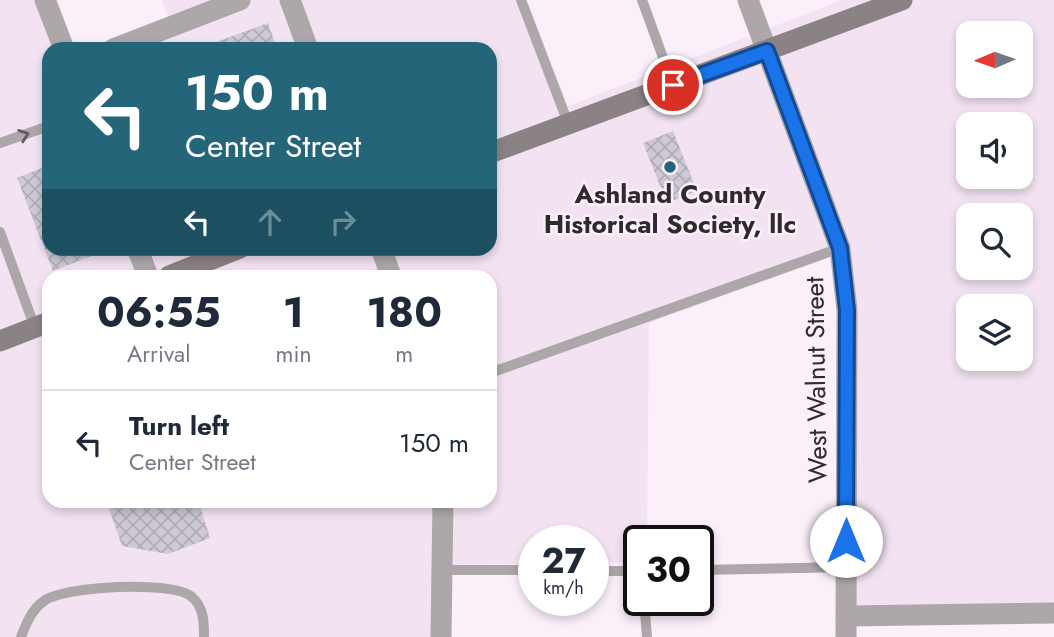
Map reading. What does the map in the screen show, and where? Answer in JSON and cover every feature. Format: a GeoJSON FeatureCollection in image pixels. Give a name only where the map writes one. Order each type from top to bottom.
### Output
{"type":"FeatureCollection","features":[{"type":"Feature","properties":{"kind":"main road"},"geometry":{"type":"LineString","coordinates":[[497,150],[902,0]]}},
{"type":"Feature","properties":{"kind":"main road"},"geometry":{"type":"LineString","coordinates":[[184,270],[220,256]]}},
{"type":"Feature","properties":{"kind":"main road"},"geometry":{"type":"LineString","coordinates":[[0,341],[42,325]]}},
{"type":"Feature","properties":{"kind":"street"},"geometry":{"type":"LineString","coordinates":[[45,0],[61,42]]}},
{"type":"Feature","properties":{"kind":"street"},"geometry":{"type":"LineString","coordinates":[[131,42],[240,0]]}},
{"type":"Feature","properties":{"kind":"street"},"geometry":{"type":"LineString","coordinates":[[290,0],[305,42]]}},
{"type":"Feature","properties":{"kind":"street","name":"West Walnut Street"},"geometry":{"type":"LineString","coordinates":[[748,0],[840,248],[847,310],[846,627]]}},
{"type":"Feature","properties":{"kind":"street"},"geometry":{"type":"LineString","coordinates":[[441,637],[443,508]]}},
{"type":"Feature","properties":{"kind":"street"},"geometry":{"type":"LineString","coordinates":[[846,627],[1054,613]]}},
{"type":"Feature","properties":{"kind":"lane"},"geometry":{"type":"LineString","coordinates":[[521,0],[568,123]]}},
{"type":"Feature","properties":{"kind":"lane"},"geometry":{"type":"LineString","coordinates":[[642,0],[673,85]]}},
{"type":"Feature","properties":{"kind":"lane"},"geometry":{"type":"LineString","coordinates":[[0,143],[42,128]]}},
{"type":"Feature","properties":{"kind":"lane"},"geometry":{"type":"LineString","coordinates":[[0,232],[42,325]]}},
{"type":"Feature","properties":{"kind":"lane"},"geometry":{"type":"LineString","coordinates":[[497,370],[840,248]]}},
{"type":"Feature","properties":{"kind":"lane"},"geometry":{"type":"LineString","coordinates":[[714,570],[846,566]]}},
{"type":"Feature","properties":{"kind":"lane"},"geometry":{"type":"LineString","coordinates":[[442,570],[518,570]]}},
{"type":"Feature","properties":{"kind":"lane"},"geometry":{"type":"LineString","coordinates":[[20,637],[37,607],[56,595],[156,587],[176,589],[191,595],[201,608],[204,637]]}},
{"type":"Feature","properties":{"kind":"lane"},"geometry":{"type":"LineString","coordinates":[[645,616],[647,637]]}},
{"type":"Feature","properties":{"kind":"shaded area"},"geometry":{"type":"Polygon","coordinates":[[[0,0],[58,0],[73,42],[42,42],[42,256],[497,256],[497,42],[102,42],[169,18],[162,0],[527,0],[568,106],[842,0],[1054,0],[1054,618],[841,621],[845,252],[649,323],[647,525],[623,525],[623,562],[609,563],[609,525],[518,525],[518,564],[446,565],[445,637],[0,637],[0,0]]]}},
{"type":"Feature","properties":{"kind":"building"},"geometry":{"type":"Polygon","coordinates":[[[268,23],[275,42],[216,42],[268,23]]]}},
{"type":"Feature","properties":{"kind":"building","name":"Ashland County Historical Society, llc"},"geometry":{"type":"Polygon","coordinates":[[[673,131],[697,191],[667,203],[643,143],[673,131]]]}},
{"type":"Feature","properties":{"kind":"building"},"geometry":{"type":"Polygon","coordinates":[[[42,168],[42,243],[17,178],[42,168]]]}},
{"type":"Feature","properties":{"kind":"building"},"geometry":{"type":"Polygon","coordinates":[[[47,256],[91,256],[56,270],[53,270],[47,256]]]}},
{"type":"Feature","properties":{"kind":"building"},"geometry":{"type":"Polygon","coordinates":[[[109,508],[201,508],[210,538],[168,554],[122,546],[109,508]]]}},
{"type":"Feature","properties":{"kind":"place","name":"Ashland County Historical Society, llc"},"geometry":{"type":"Point","coordinates":[670,167]}},
{"type":"Feature","properties":{"kind":"route"},"geometry":{"type":"LineString","coordinates":[[673,85],[767,51],[840,248],[847,310],[846,541]]}}]}
